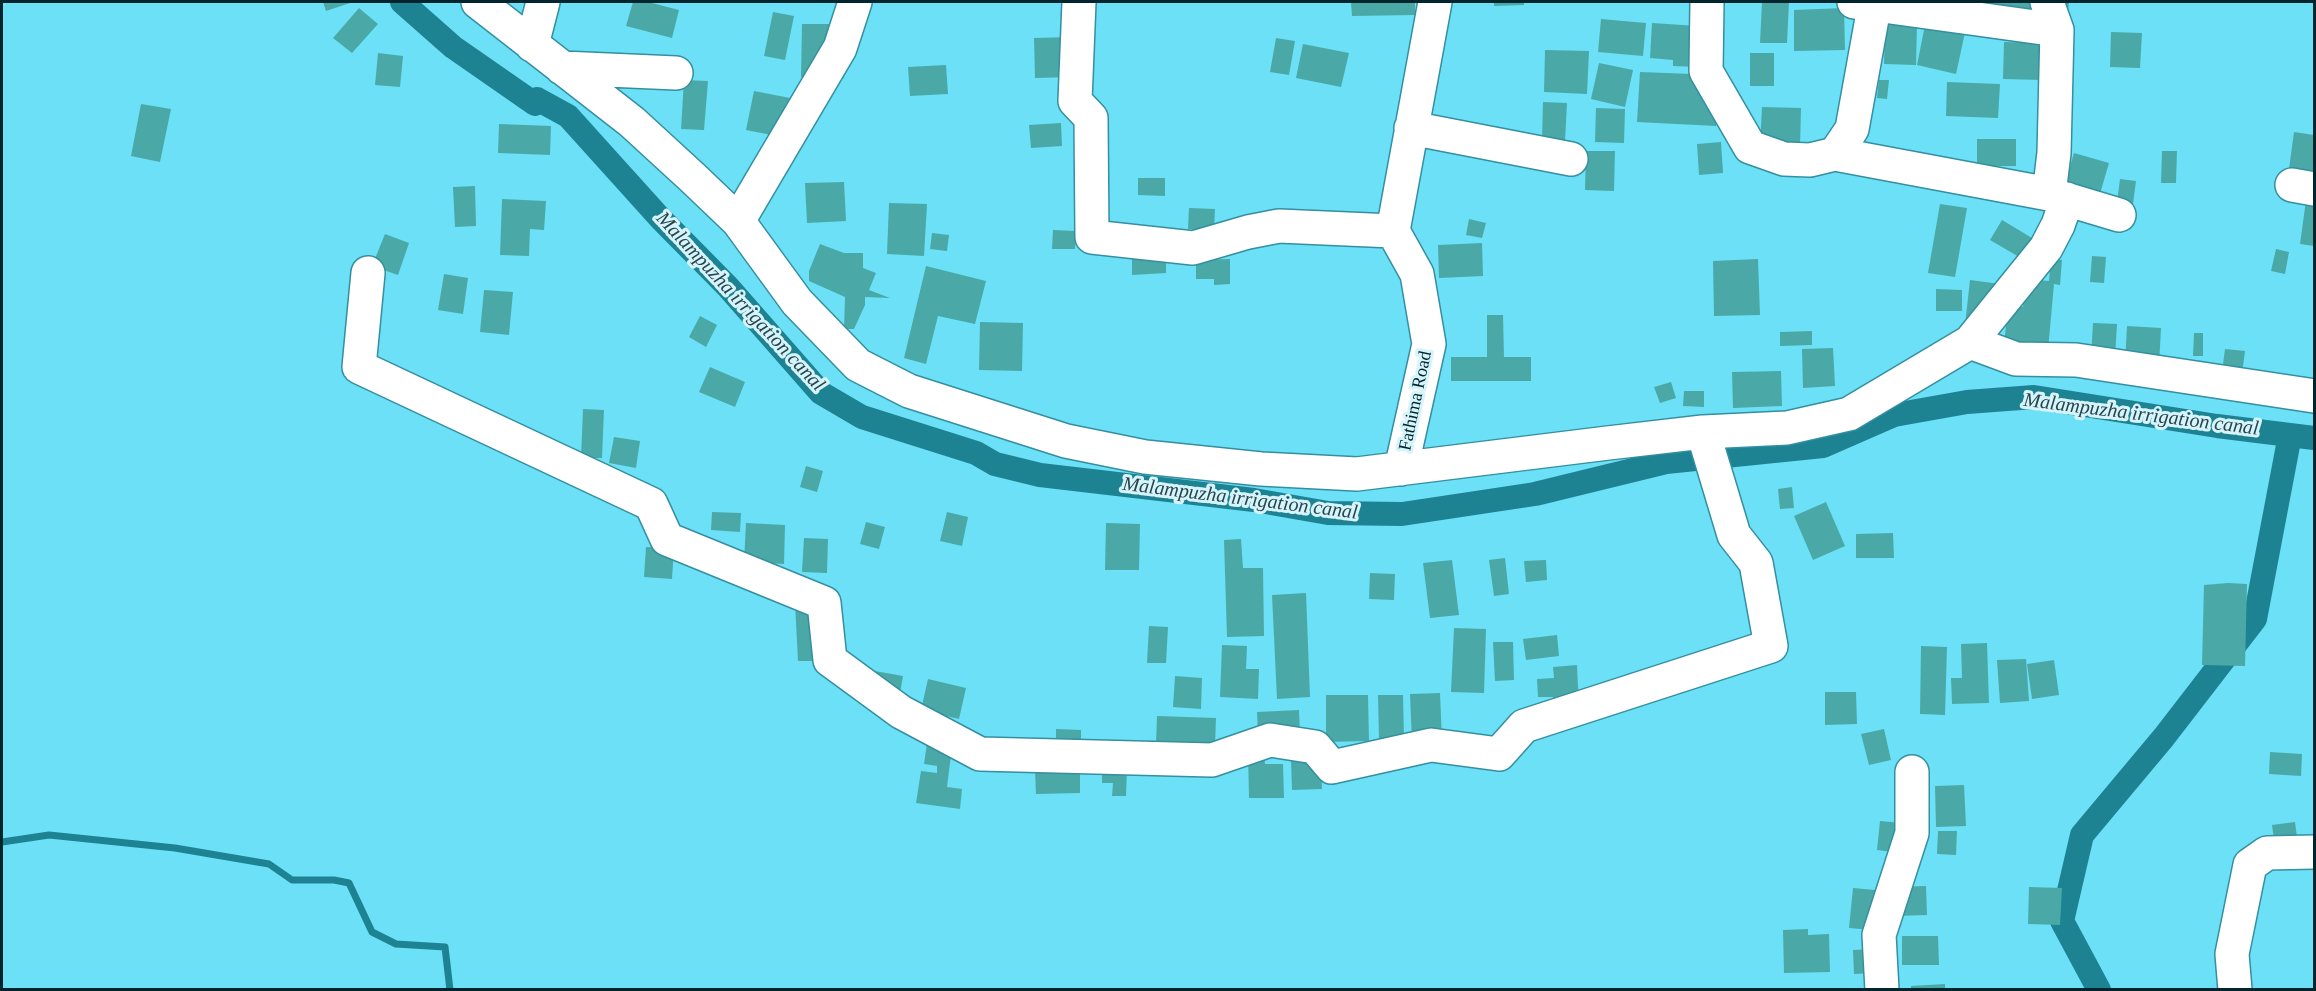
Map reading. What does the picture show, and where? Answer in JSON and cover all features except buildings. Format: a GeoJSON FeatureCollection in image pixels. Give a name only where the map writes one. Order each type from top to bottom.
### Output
{"type":"FeatureCollection","features":[{"type":"Feature","properties":{"kind":"street"},"geometry":{"type":"LineString","coordinates":[[478,2],[632,122],[738,221],[796,302],[858,366],[909,392],[1066,441],[1145,457],[1261,469],[1358,474],[1707,444],[1850,414],[1971,342],[2046,248],[2058,225],[2054,153],[2052,16],[1868,3],[1859,100],[1852,129],[1835,154]]}},
{"type":"Feature","properties":{"kind":"street"},"geometry":{"type":"LineString","coordinates":[[532,45],[543,2]]}},
{"type":"Feature","properties":{"kind":"street"},"geometry":{"type":"LineString","coordinates":[[738,221],[840,48],[855,2]]}},
{"type":"Feature","properties":{"kind":"street"},"geometry":{"type":"LineString","coordinates":[[1079,2],[1075,101],[1091,118],[1092,237],[1193,248],[1248,231],[1279,226],[1393,231],[1435,2]]}},
{"type":"Feature","properties":{"kind":"street"},"geometry":{"type":"LineString","coordinates":[[1707,2],[1706,71],[1750,147],[1784,159],[1810,160],[1835,154],[2058,196],[2119,215]]}},
{"type":"Feature","properties":{"kind":"street"},"geometry":{"type":"LineString","coordinates":[[562,68],[676,73]]}},
{"type":"Feature","properties":{"kind":"street"},"geometry":{"type":"LineString","coordinates":[[1411,128],[1571,159]]}},
{"type":"Feature","properties":{"kind":"street","name":"Fathima Road"},"geometry":{"type":"LineString","coordinates":[[1393,231],[1417,274],[1429,344],[1401,469]]}},
{"type":"Feature","properties":{"kind":"street"},"geometry":{"type":"LineString","coordinates":[[368,273],[358,367],[651,504],[667,539],[824,603],[830,660],[902,712],[980,753],[1212,760],[1270,740],[1315,747],[1332,767],[1431,745],[1499,754],[1524,726],[1771,646],[1756,563],[1734,535],[1707,444]]}},
{"type":"Feature","properties":{"kind":"street"},"geometry":{"type":"LineString","coordinates":[[1971,342],[2016,358],[2076,360],[2314,396]]}},
{"type":"Feature","properties":{"kind":"street"},"geometry":{"type":"LineString","coordinates":[[1882,990],[1879,935],[1912,833],[1912,772]]}},
{"type":"Feature","properties":{"kind":"street"},"geometry":{"type":"LineString","coordinates":[[2235,990],[2232,954],[2250,866],[2267,853],[2314,852]]}},
{"type":"Feature","properties":{"kind":"waterway","name":"Malampuzha irrigation canal"},"geometry":{"type":"LineString","coordinates":[[402,2],[453,47],[535,104],[537,99],[568,116],[660,218],[728,287],[821,393],[862,417],[976,453],[995,464],[1040,475],[1254,500],[1328,513],[1402,514],[1535,494],[1666,462],[1823,446],[1894,415],[1967,402],[2034,397],[2217,426],[2314,438]]}},
{"type":"Feature","properties":{"kind":"waterway"},"geometry":{"type":"LineString","coordinates":[[2099,990],[2062,921],[2082,835],[2164,737],[2255,619],[2290,435]]}},
{"type":"Feature","properties":{"kind":"waterway"},"geometry":{"type":"LineString","coordinates":[[2,842],[49,835],[175,848],[269,864],[292,880],[334,880],[349,883],[372,932],[396,944],[445,947],[450,990]]}}]}
